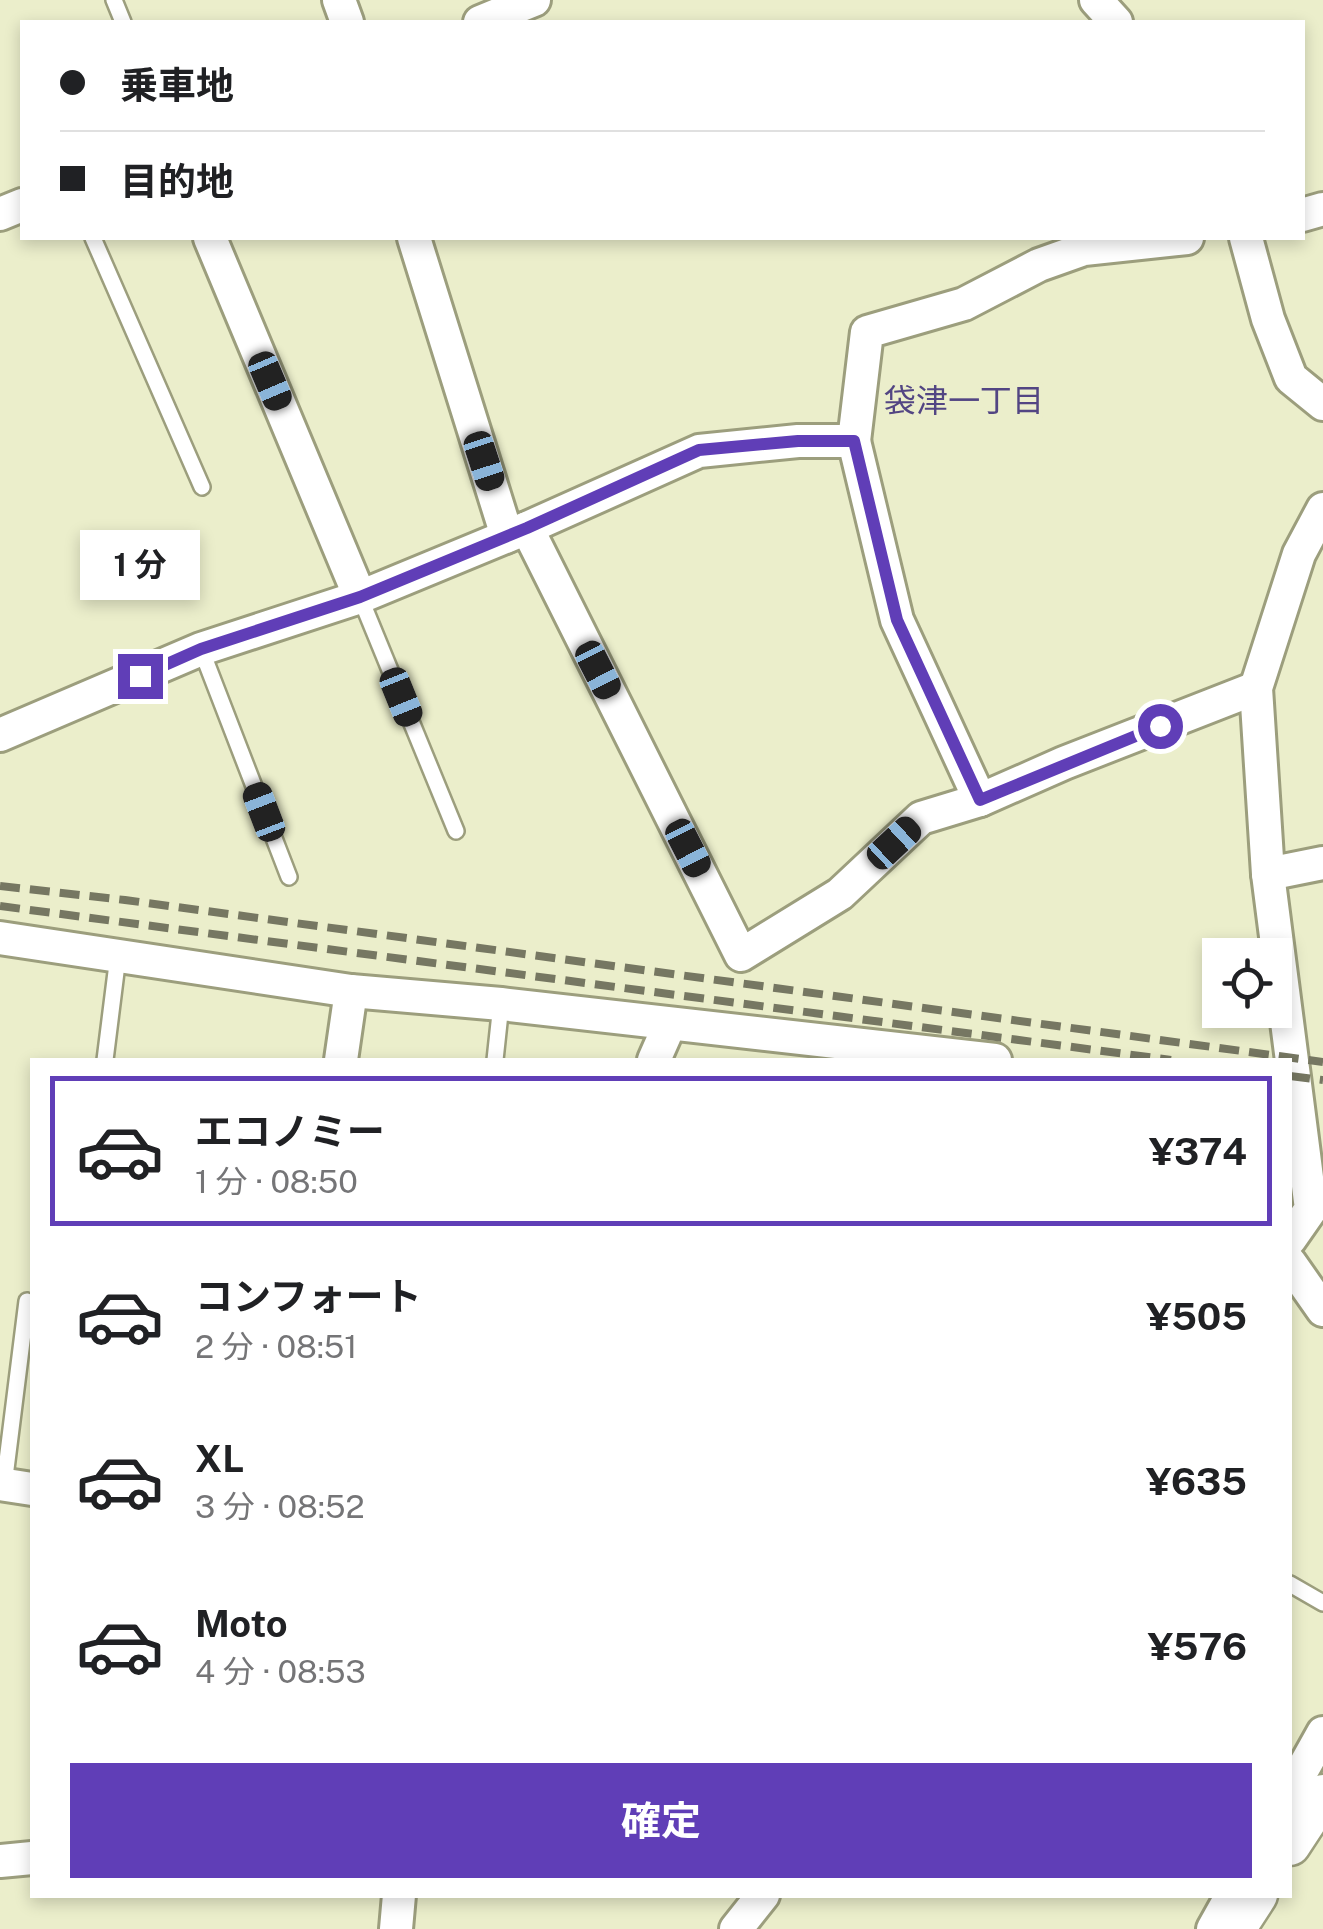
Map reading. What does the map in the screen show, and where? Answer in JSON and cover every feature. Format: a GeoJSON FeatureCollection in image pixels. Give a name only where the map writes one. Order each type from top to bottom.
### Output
{"type":"FeatureCollection","features":[{"type":"Feature","properties":{"kind":"street"},"geometry":{"type":"LineString","coordinates":[[485,20],[534,0]]}},
{"type":"Feature","properties":{"kind":"street"},"geometry":{"type":"LineString","coordinates":[[1096,0],[1114,20]]}},
{"type":"Feature","properties":{"kind":"street"},"geometry":{"type":"LineString","coordinates":[[211,240],[360,597]]}},
{"type":"Feature","properties":{"kind":"street"},"geometry":{"type":"LineString","coordinates":[[415,240],[517,532],[742,954],[840,894],[921,818],[980,800],[1256,688]]}},
{"type":"Feature","properties":{"kind":"street"},"geometry":{"type":"LineString","coordinates":[[980,800],[897,620],[854,441],[868,332],[964,304],[1039,265],[1084,249],[1168,240]]}},
{"type":"Feature","properties":{"kind":"street"},"geometry":{"type":"LineString","coordinates":[[1247,240],[1268,319],[1291,378],[1323,404]]}},
{"type":"Feature","properties":{"kind":"street"},"geometry":{"type":"LineString","coordinates":[[0,735],[201,649],[360,597],[699,450],[798,441],[854,441]]}},
{"type":"Feature","properties":{"kind":"street"},"geometry":{"type":"LineString","coordinates":[[1290,1058],[1268,874],[1256,688],[1299,554],[1323,509]]}},
{"type":"Feature","properties":{"kind":"street"},"geometry":{"type":"LineString","coordinates":[[1268,874],[1323,863]]}},
{"type":"Feature","properties":{"kind":"street"},"geometry":{"type":"LineString","coordinates":[[0,938],[350,991],[501,1004],[977,1058]]}},
{"type":"Feature","properties":{"kind":"street"},"geometry":{"type":"LineString","coordinates":[[341,1058],[350,991]]}},
{"type":"Feature","properties":{"kind":"street"},"geometry":{"type":"LineString","coordinates":[[655,1058],[670,1026]]}},
{"type":"Feature","properties":{"kind":"street"},"geometry":{"type":"LineString","coordinates":[[1292,1072],[1308,1204],[1292,1235]]}},
{"type":"Feature","properties":{"kind":"street"},"geometry":{"type":"LineString","coordinates":[[1292,1266],[1323,1310]]}},
{"type":"Feature","properties":{"kind":"street"},"geometry":{"type":"LineString","coordinates":[[1292,1788],[1323,1733]]}},
{"type":"Feature","properties":{"kind":"street"},"geometry":{"type":"LineString","coordinates":[[1292,1842],[1323,1795]]}},
{"type":"Feature","properties":{"kind":"street"},"geometry":{"type":"LineString","coordinates":[[0,1861],[30,1858]]}},
{"type":"Feature","properties":{"kind":"street"},"geometry":{"type":"LineString","coordinates":[[396,1929],[398,1898]]}},
{"type":"Feature","properties":{"kind":"street"},"geometry":{"type":"LineString","coordinates":[[736,1929],[761,1898]]}},
{"type":"Feature","properties":{"kind":"street"},"geometry":{"type":"LineString","coordinates":[[1213,1929],[1230,1898]]}},
{"type":"Feature","properties":{"kind":"street"},"geometry":{"type":"LineString","coordinates":[[1235,1929],[1255,1898]]}},
{"type":"Feature","properties":{"kind":"lane"},"geometry":{"type":"LineString","coordinates":[[93,240],[202,486]]}},
{"type":"Feature","properties":{"kind":"lane"},"geometry":{"type":"LineString","coordinates":[[360,597],[456,831]]}},
{"type":"Feature","properties":{"kind":"lane"},"geometry":{"type":"LineString","coordinates":[[201,649],[289,877]]}},
{"type":"Feature","properties":{"kind":"lane"},"geometry":{"type":"LineString","coordinates":[[105,1058],[118,956]]}},
{"type":"Feature","properties":{"kind":"lane"},"geometry":{"type":"LineString","coordinates":[[495,1058],[501,1004]]}},
{"type":"Feature","properties":{"kind":"lane"},"geometry":{"type":"LineString","coordinates":[[12,1486],[27,1301]]}},
{"type":"Feature","properties":{"kind":"lane"},"geometry":{"type":"LineString","coordinates":[[1292,1585],[1323,1603]]}},
{"type":"Feature","properties":{"kind":"railway"},"geometry":{"type":"LineString","coordinates":[[0,886],[1323,1062]]}},
{"type":"Feature","properties":{"kind":"railway"},"geometry":{"type":"LineString","coordinates":[[0,906],[1156,1058]]}},
{"type":"Feature","properties":{"kind":"railway"},"geometry":{"type":"LineString","coordinates":[[1292,1076],[1323,1080]]}},
{"type":"Feature","properties":{"kind":"district","name":"袋津一丁目"},"geometry":{"type":"Point","coordinates":[964,400]}},
{"type":"Feature","properties":{"kind":"route"},"geometry":{"type":"LineString","coordinates":[[140,676],[201,649],[360,597],[527,528],[699,450],[798,441],[854,441],[897,620],[980,800],[1160,726]]}}]}
